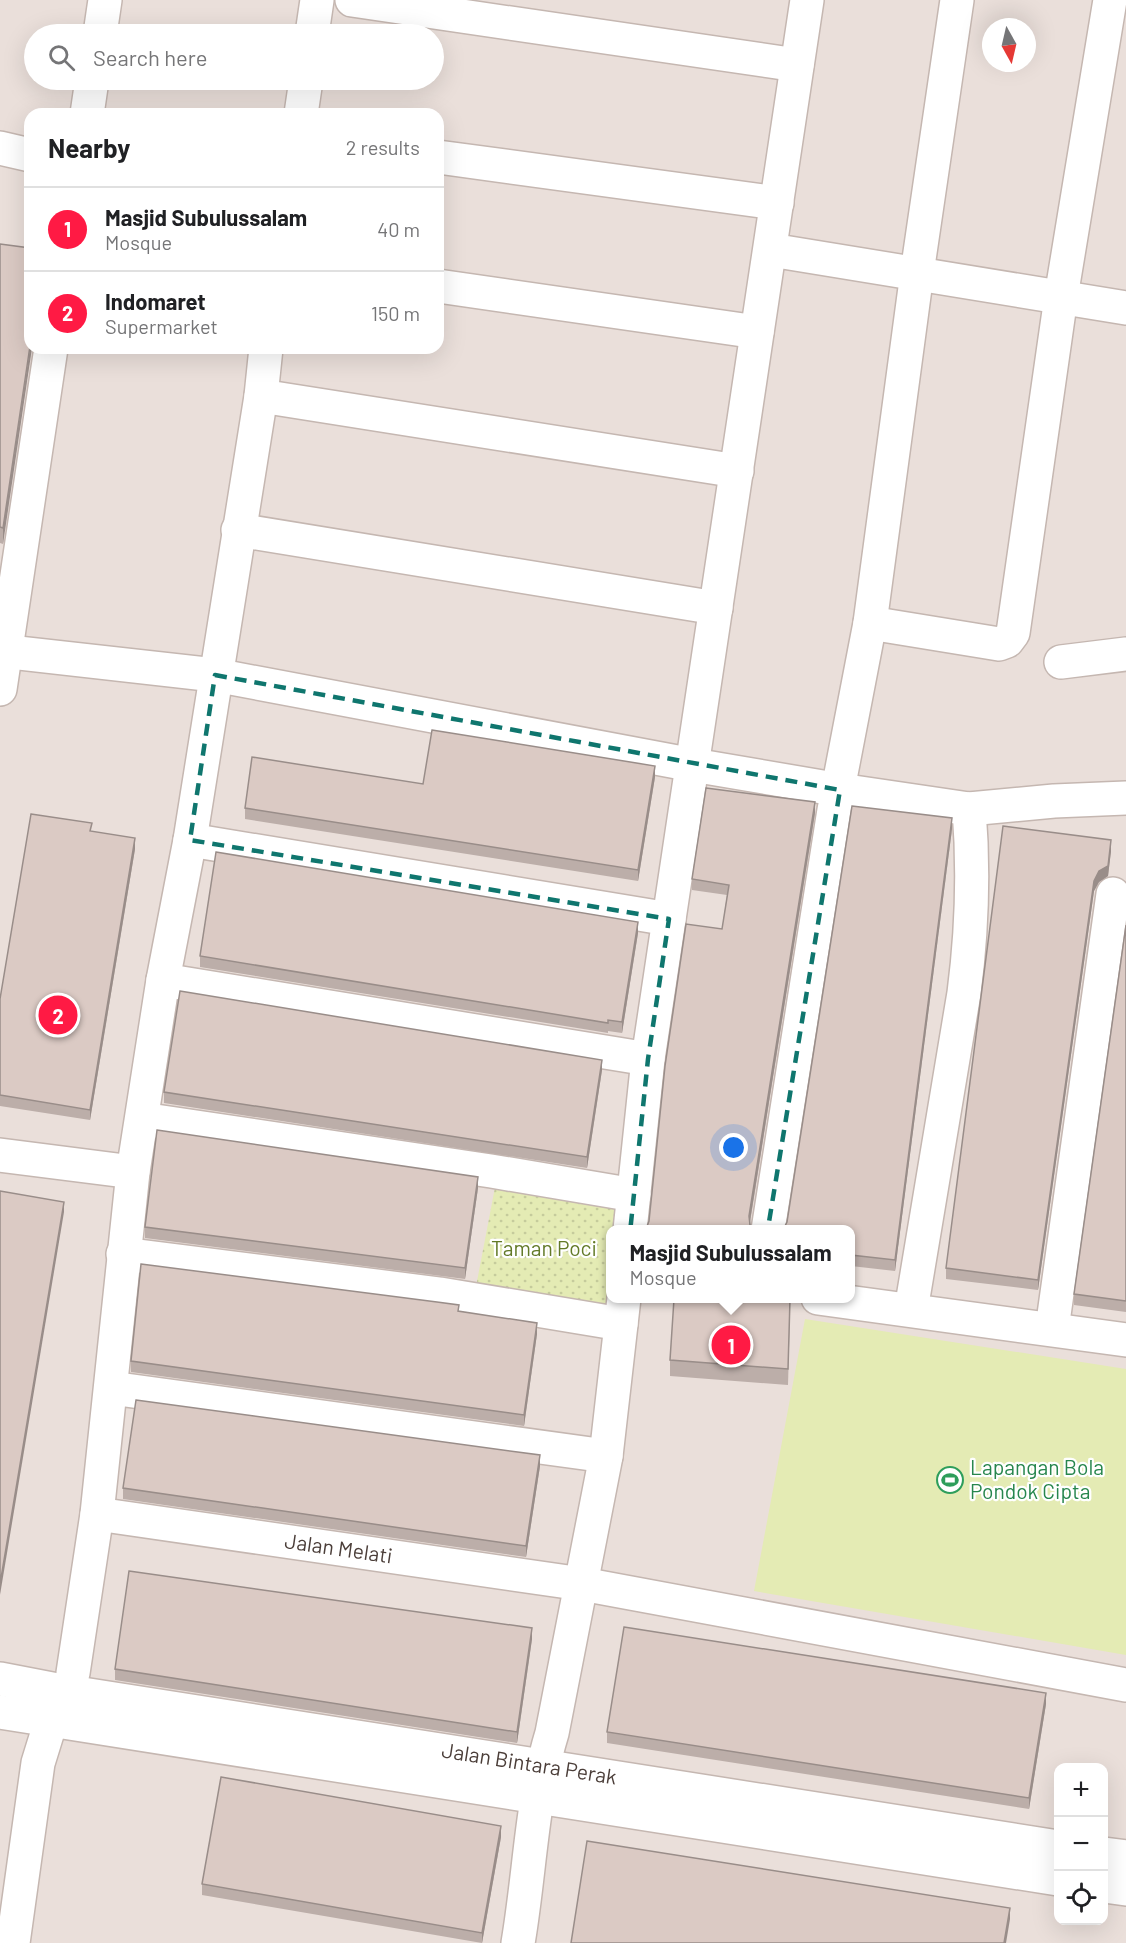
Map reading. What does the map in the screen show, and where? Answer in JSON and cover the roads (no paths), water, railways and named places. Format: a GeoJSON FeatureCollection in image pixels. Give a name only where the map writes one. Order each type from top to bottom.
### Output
{"type":"FeatureCollection","features":[{"type":"Feature","properties":{"kind":"street"},"geometry":{"type":"LineString","coordinates":[[101,24],[105,0]]}},
{"type":"Feature","properties":{"kind":"street"},"geometry":{"type":"LineString","coordinates":[[313,24],[317,0]]}},
{"type":"Feature","properties":{"kind":"street"},"geometry":{"type":"LineString","coordinates":[[352,0],[797,65]]}},
{"type":"Feature","properties":{"kind":"street"},"geometry":{"type":"LineString","coordinates":[[631,1225],[648,1059],[807,0]]}},
{"type":"Feature","properties":{"kind":"street"},"geometry":{"type":"LineString","coordinates":[[769,1225],[834,810],[840,790],[870,623],[917,273],[957,0]]}},
{"type":"Feature","properties":{"kind":"street"},"geometry":{"type":"LineString","coordinates":[[870,623],[999,645],[1008,641],[1013,633],[1061,297],[1110,0]]}},
{"type":"Feature","properties":{"kind":"street"},"geometry":{"type":"LineString","coordinates":[[88,108],[91,90]]}},
{"type":"Feature","properties":{"kind":"street"},"geometry":{"type":"LineString","coordinates":[[302,108],[305,90]]}},
{"type":"Feature","properties":{"kind":"street"},"geometry":{"type":"LineString","coordinates":[[0,148],[24,154]]}},
{"type":"Feature","properties":{"kind":"street"},"geometry":{"type":"LineString","coordinates":[[444,158],[777,203]]}},
{"type":"Feature","properties":{"kind":"street"},"geometry":{"type":"LineString","coordinates":[[771,250],[1126,308]]}},
{"type":"Feature","properties":{"kind":"street"},"geometry":{"type":"LineString","coordinates":[[444,287],[757,332]]}},
{"type":"Feature","properties":{"kind":"street"},"geometry":{"type":"LineString","coordinates":[[0,689],[3,651],[50,354]]}},
{"type":"Feature","properties":{"kind":"street"},"geometry":{"type":"LineString","coordinates":[[13,1943],[38,1763],[60,1695],[97,1514],[133,1172],[163,980],[190,840],[261,396],[265,354]]}},
{"type":"Feature","properties":{"kind":"street"},"geometry":{"type":"LineString","coordinates":[[261,396],[737,471]]}},
{"type":"Feature","properties":{"kind":"street"},"geometry":{"type":"LineString","coordinates":[[238,530],[716,608]]}},
{"type":"Feature","properties":{"kind":"street"},"geometry":{"type":"LineString","coordinates":[[3,651],[215,675],[693,765],[969,809],[1054,801],[1126,798]]}},
{"type":"Feature","properties":{"kind":"street"},"geometry":{"type":"LineString","coordinates":[[1061,662],[1126,654]]}},
{"type":"Feature","properties":{"kind":"street"},"geometry":{"type":"LineString","coordinates":[[911,1310],[970,945],[972,900],[969,809]]}},
{"type":"Feature","properties":{"kind":"street"},"geometry":{"type":"LineString","coordinates":[[190,840],[669,919]]}},
{"type":"Feature","properties":{"kind":"street"},"geometry":{"type":"LineString","coordinates":[[1052,1329],[1113,894]]}},
{"type":"Feature","properties":{"kind":"street"},"geometry":{"type":"LineString","coordinates":[[163,980],[648,1059]]}},
{"type":"Feature","properties":{"kind":"street"},"geometry":{"type":"LineString","coordinates":[[142,1119],[491,1171],[634,1195]]}},
{"type":"Feature","properties":{"kind":"street"},"geometry":{"type":"LineString","coordinates":[[0,1155],[133,1172]]}},
{"type":"Feature","properties":{"kind":"street"},"geometry":{"type":"LineString","coordinates":[[123,1254],[440,1294],[622,1311],[606,1456],[552,1733],[540,1781],[518,1943]]}},
{"type":"Feature","properties":{"kind":"street"},"geometry":{"type":"LineString","coordinates":[[852,1303],[1126,1340]]}},
{"type":"Feature","properties":{"kind":"street"},"geometry":{"type":"LineString","coordinates":[[111,1388],[606,1456]]}},
{"type":"Feature","properties":{"kind":"street","name":"Jalan Melati"},"geometry":{"type":"LineString","coordinates":[[97,1514],[582,1584],[1126,1685]]}},
{"type":"Feature","properties":{"kind":"street","name":"Jalan Bintara Perak"},"geometry":{"type":"LineString","coordinates":[[0,1679],[60,1695],[540,1781],[805,1823],[1054,1878]]}},
{"type":"Feature","properties":{"kind":"street","name":"Jalan Bintara Perak"},"geometry":{"type":"LineString","coordinates":[[0,1712],[60,1695]]}},
{"type":"Feature","properties":{"kind":"street","name":"Jalan Bintara Perak"},"geometry":{"type":"LineString","coordinates":[[805,1823],[1054,1846]]}},
{"type":"Feature","properties":{"kind":"street"},"geometry":{"type":"LineString","coordinates":[[1108,1855],[1126,1857]]}},
{"type":"Feature","properties":{"kind":"street"},"geometry":{"type":"LineString","coordinates":[[1108,1887],[1126,1889]]}},
{"type":"Feature","properties":{"kind":"place","name":"Indomaret"},"geometry":{"type":"Point","coordinates":[58,1015]}},
{"type":"Feature","properties":{"kind":"place","name":"Masjid Subulussalam"},"geometry":{"type":"Point","coordinates":[731,1345]}},
{"type":"Feature","properties":{"kind":"place","name":"Lapangan Bola Pondok Cipta"},"geometry":{"type":"Point","coordinates":[950,1480]}},
{"type":"Feature","properties":{"kind":"park label","name":"Taman Poci"},"geometry":{"type":"Point","coordinates":[544,1249]}}]}
